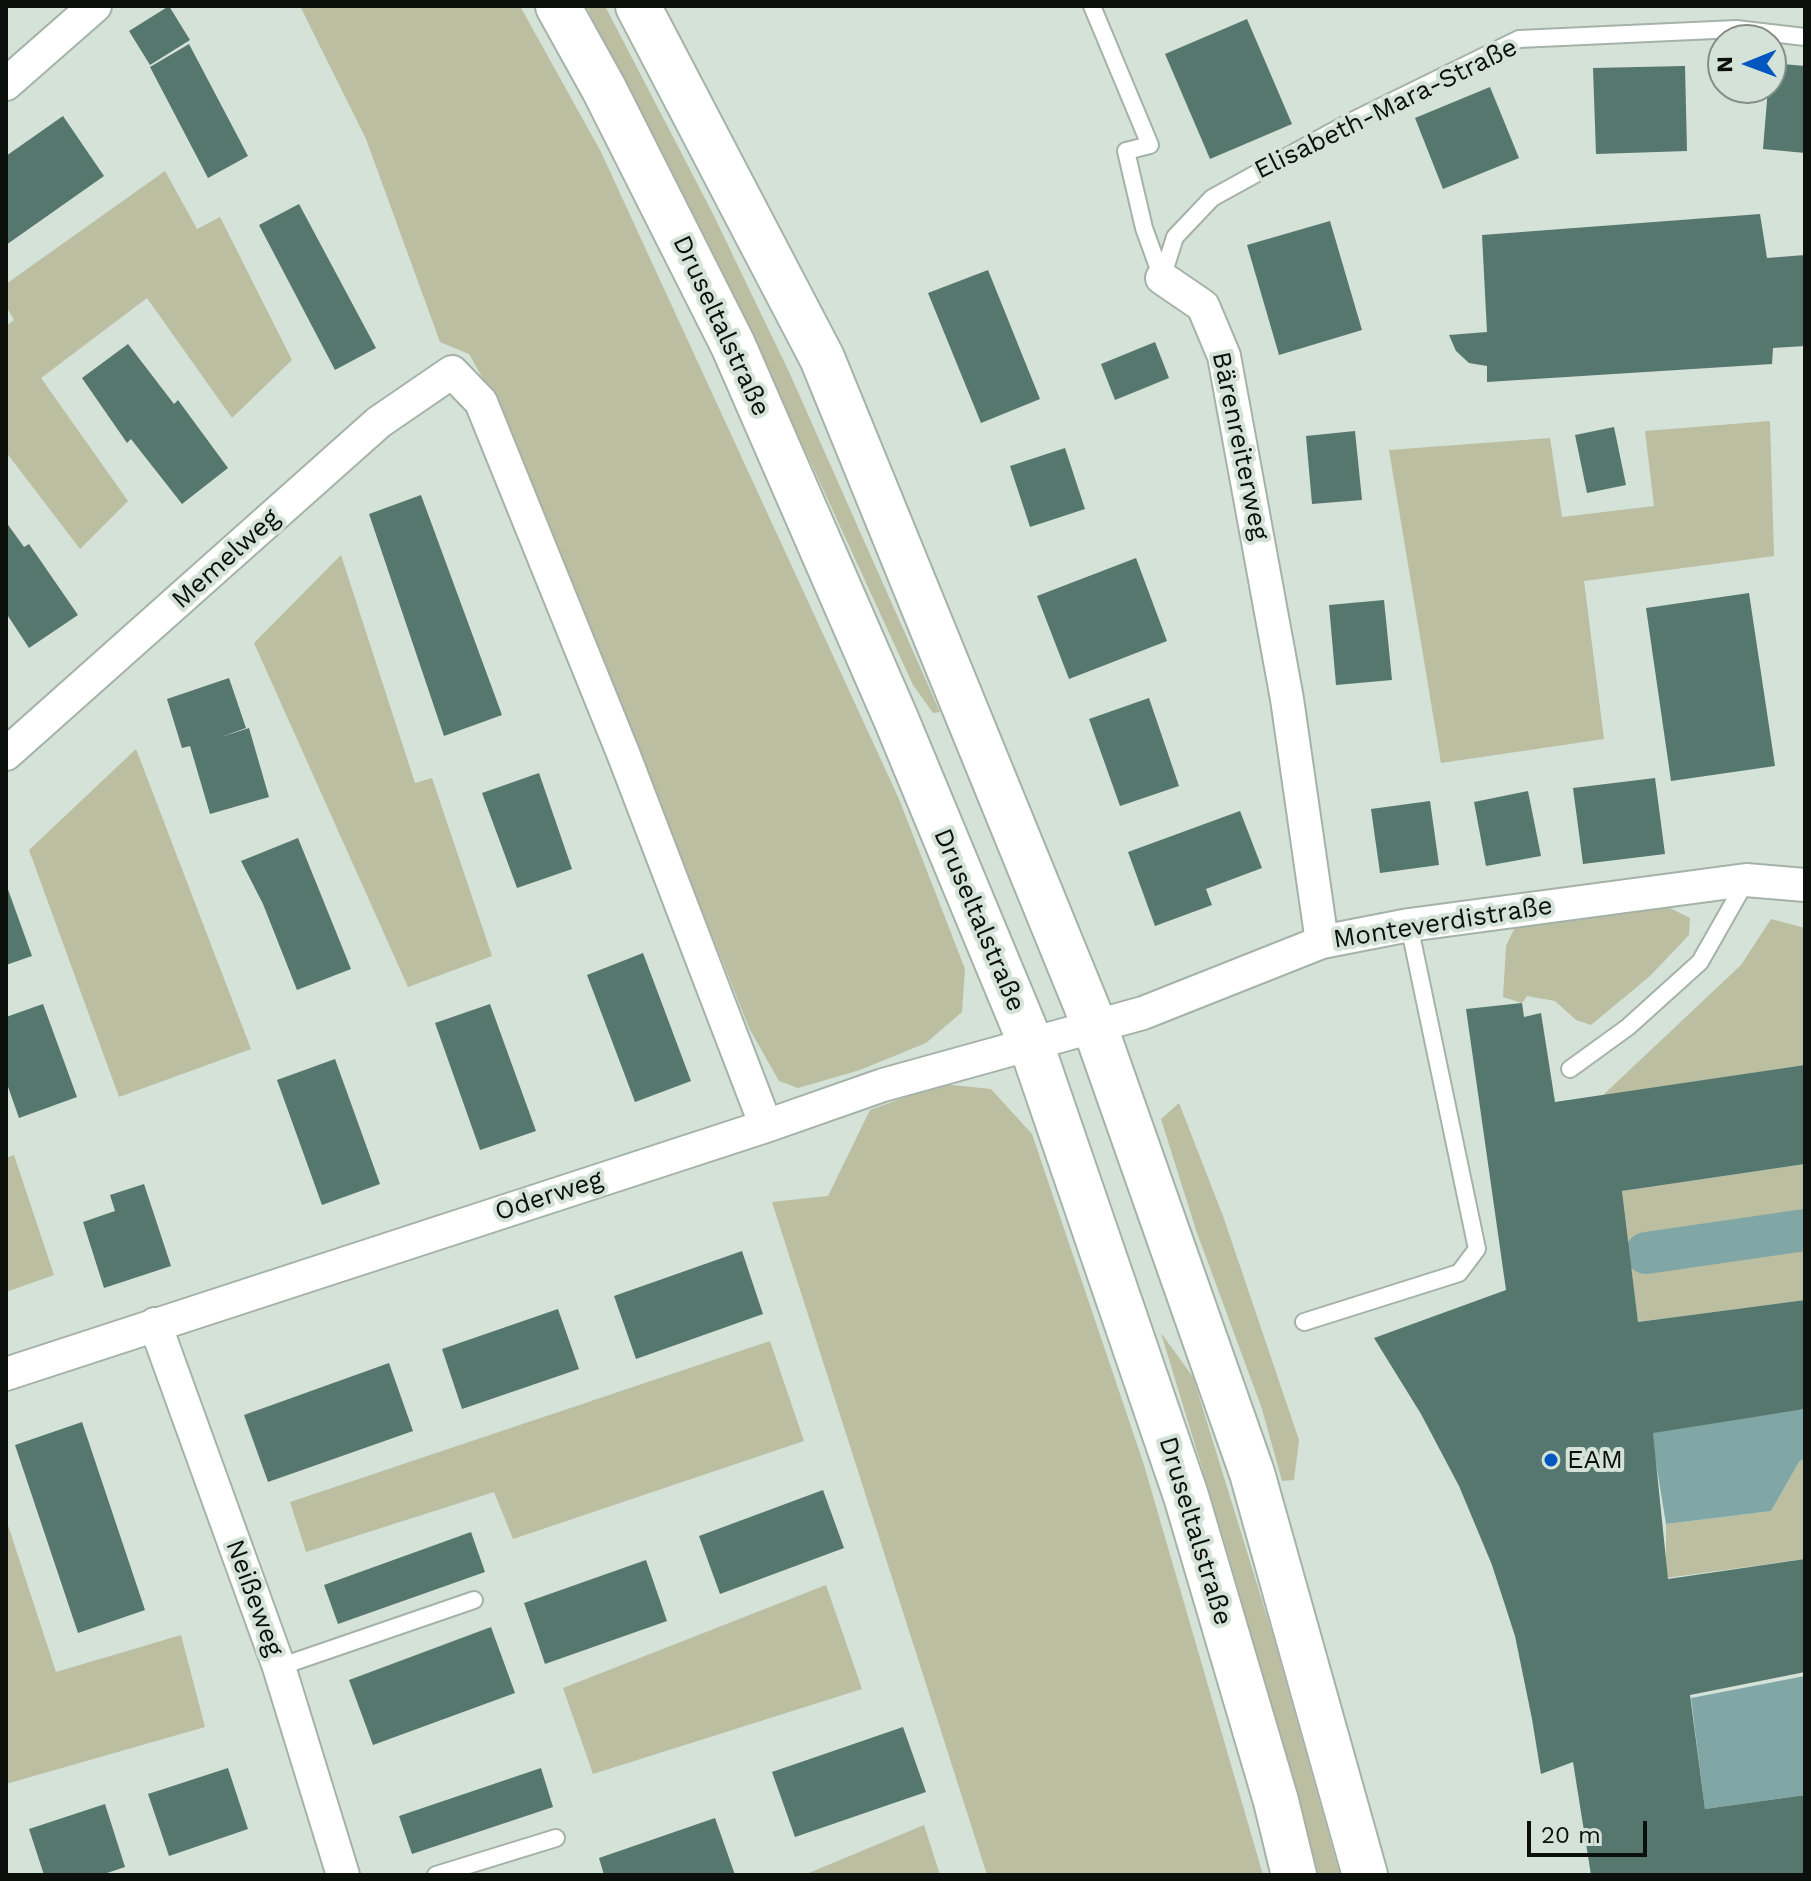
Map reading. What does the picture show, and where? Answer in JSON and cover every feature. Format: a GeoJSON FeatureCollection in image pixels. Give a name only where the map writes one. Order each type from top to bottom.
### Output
{"type":"FeatureCollection","features":[{"type":"Feature","properties":{"kind":"main road","name":"Druseltalstraße"},"geometry":{"type":"LineString","coordinates":[[558,6],[604,89],[733,345],[896,719],[1031,1044],[1186,1496],[1271,1785],[1294,1875]]}},
{"type":"Feature","properties":{"kind":"main road"},"geometry":{"type":"LineString","coordinates":[[638,6],[822,358],[1095,1027],[1252,1473],[1365,1875]]}},
{"type":"Feature","properties":{"kind":"street"},"geometry":{"type":"LineString","coordinates":[[6,84],[95,6]]}},
{"type":"Feature","properties":{"kind":"street","name":"Bärenreiterweg"},"geometry":{"type":"LineString","coordinates":[[1162,278],[1203,306],[1224,356],[1287,699],[1322,942]]}},
{"type":"Feature","properties":{"kind":"street","name":"Memelweg"},"geometry":{"type":"LineString","coordinates":[[6,754],[379,422],[452,372],[481,402],[623,753],[766,1126]]}},
{"type":"Feature","properties":{"kind":"street","name":"Monteverdistraße"},"geometry":{"type":"LineString","coordinates":[[1095,1027],[1143,1013],[1322,942],[1409,925],[1746,880],[1805,885]]}},
{"type":"Feature","properties":{"kind":"street","name":"Oderweg"},"geometry":{"type":"LineString","coordinates":[[6,1374],[883,1085],[1095,1027]]}},
{"type":"Feature","properties":{"kind":"street","name":"Neißeweg"},"geometry":{"type":"LineString","coordinates":[[155,1324],[279,1667],[343,1875]]}},
{"type":"Feature","properties":{"kind":"lane"},"geometry":{"type":"LineString","coordinates":[[1092,6],[1150,145],[1126,151],[1144,228],[1162,278]]}},
{"type":"Feature","properties":{"kind":"lane","name":"Elisabeth-Mara-Straße"},"geometry":{"type":"LineString","coordinates":[[1162,278],[1175,237],[1212,198],[1346,124],[1519,39],[1736,29],[1805,37]]}},
{"type":"Feature","properties":{"kind":"lane"},"geometry":{"type":"LineString","coordinates":[[1570,1069],[1628,1027],[1700,962],[1746,880]]}},
{"type":"Feature","properties":{"kind":"lane"},"geometry":{"type":"LineString","coordinates":[[1304,1322],[1459,1273],[1477,1249],[1409,925]]}},
{"type":"Feature","properties":{"kind":"lane"},"geometry":{"type":"LineString","coordinates":[[279,1667],[474,1600]]}},
{"type":"Feature","properties":{"kind":"lane"},"geometry":{"type":"LineString","coordinates":[[436,1875],[556,1838]]}},
{"type":"Feature","properties":{"kind":"green space"},"geometry":{"type":"Polygon","coordinates":[[[300,6],[520,6],[601,152],[899,799],[965,969],[962,1012],[926,1043],[860,1070],[798,1088],[779,1081],[749,1028],[509,425],[469,354],[440,342],[366,139],[300,6]]]}},
{"type":"Feature","properties":{"kind":"green space"},"geometry":{"type":"Polygon","coordinates":[[[586,6],[605,6],[713,214],[790,374],[940,712],[933,713],[913,685],[811,463],[586,6]]]}},
{"type":"Feature","properties":{"kind":"green space"},"geometry":{"type":"Polygon","coordinates":[[[165,171],[197,229],[220,217],[292,360],[232,418],[147,298],[41,378],[128,501],[80,549],[6,452],[6,326],[14,320],[6,306],[6,284],[165,171]]]}},
{"type":"Feature","properties":{"kind":"green space"},"geometry":{"type":"Polygon","coordinates":[[[1770,421],[1774,556],[1584,581],[1604,739],[1441,763],[1389,450],[1550,438],[1562,517],[1654,506],[1645,431],[1770,421]]]}},
{"type":"Feature","properties":{"kind":"green space"},"geometry":{"type":"Polygon","coordinates":[[[341,555],[415,783],[432,778],[492,956],[408,987],[254,643],[341,555]]]}},
{"type":"Feature","properties":{"kind":"green space"},"geometry":{"type":"Polygon","coordinates":[[[136,749],[251,1049],[119,1097],[29,850],[136,749]]]}},
{"type":"Feature","properties":{"kind":"green space"},"geometry":{"type":"Polygon","coordinates":[[[1662,904],[1690,918],[1689,935],[1650,976],[1591,1025],[1576,1020],[1555,1001],[1527,996],[1522,1003],[1503,997],[1506,946],[1516,925],[1662,904]]]}},
{"type":"Feature","properties":{"kind":"green space"},"geometry":{"type":"Polygon","coordinates":[[[1771,919],[1805,928],[1805,1065],[1602,1096],[1741,965],[1771,919]]]}},
{"type":"Feature","properties":{"kind":"green space"},"geometry":{"type":"Polygon","coordinates":[[[941,1084],[991,1089],[1032,1134],[1144,1465],[1263,1875],[987,1875],[772,1202],[828,1196],[870,1110],[941,1084]]]}},
{"type":"Feature","properties":{"kind":"green space"},"geometry":{"type":"Polygon","coordinates":[[[1179,1103],[1223,1216],[1299,1440],[1294,1480],[1282,1481],[1262,1409],[1196,1230],[1161,1119],[1179,1103]]]}},
{"type":"Feature","properties":{"kind":"green space"},"geometry":{"type":"Polygon","coordinates":[[[14,1155],[54,1275],[6,1292],[6,1158],[14,1155]]]}},
{"type":"Feature","properties":{"kind":"green space"},"geometry":{"type":"Polygon","coordinates":[[[1805,1164],[1805,1300],[1638,1322],[1622,1191],[1805,1164]]]}},
{"type":"Feature","properties":{"kind":"green space"},"geometry":{"type":"Polygon","coordinates":[[[1161,1333],[1193,1377],[1273,1636],[1340,1875],[1319,1875],[1229,1557],[1161,1333]]]}},
{"type":"Feature","properties":{"kind":"green space"},"geometry":{"type":"Polygon","coordinates":[[[770,1341],[804,1441],[513,1539],[494,1492],[306,1552],[290,1502],[770,1341]]]}},
{"type":"Feature","properties":{"kind":"green space"},"geometry":{"type":"Polygon","coordinates":[[[1805,1458],[1805,1559],[1666,1578],[1666,1524],[1771,1511],[1799,1462],[1805,1458]]]}},
{"type":"Feature","properties":{"kind":"green space"},"geometry":{"type":"Polygon","coordinates":[[[6,1519],[56,1672],[181,1635],[205,1727],[6,1784],[6,1519]]]}},
{"type":"Feature","properties":{"kind":"green space"},"geometry":{"type":"Polygon","coordinates":[[[826,1585],[862,1689],[593,1774],[563,1688],[826,1585]]]}},
{"type":"Feature","properties":{"kind":"green space"},"geometry":{"type":"Polygon","coordinates":[[[924,1825],[940,1875],[804,1875],[924,1825]]]}},
{"type":"Feature","properties":{"kind":"water"},"geometry":{"type":"Polygon","coordinates":[[[1805,1409],[1805,1458],[1799,1462],[1771,1511],[1666,1524],[1651,1432],[1805,1409]]]}},
{"type":"Feature","properties":{"kind":"water"},"geometry":{"type":"Polygon","coordinates":[[[1805,1676],[1805,1795],[1705,1809],[1691,1698],[1805,1676]]]}},
{"type":"Feature","properties":{"kind":"building"},"geometry":{"type":"Polygon","coordinates":[[[169,6],[190,40],[150,65],[129,31],[169,6]]]}},
{"type":"Feature","properties":{"kind":"building"},"geometry":{"type":"Polygon","coordinates":[[[1247,19],[1292,124],[1210,159],[1165,54],[1247,19]]]}},
{"type":"Feature","properties":{"kind":"building"},"geometry":{"type":"Polygon","coordinates":[[[189,44],[248,156],[208,178],[150,67],[189,44]]]}},
{"type":"Feature","properties":{"kind":"building"},"geometry":{"type":"Polygon","coordinates":[[[1787,64],[1805,66],[1805,153],[1763,149],[1767,104],[1787,104],[1787,64]]]}},
{"type":"Feature","properties":{"kind":"building"},"geometry":{"type":"Polygon","coordinates":[[[1685,66],[1687,151],[1596,154],[1593,68],[1685,66]]]}},
{"type":"Feature","properties":{"kind":"building"},"geometry":{"type":"Polygon","coordinates":[[[1490,87],[1519,158],[1443,189],[1415,118],[1490,87]]]}},
{"type":"Feature","properties":{"kind":"building"},"geometry":{"type":"Polygon","coordinates":[[[63,116],[104,176],[6,245],[6,156],[63,116]]]}},
{"type":"Feature","properties":{"kind":"building"},"geometry":{"type":"Polygon","coordinates":[[[299,204],[376,348],[335,370],[259,225],[299,204]]]}},
{"type":"Feature","properties":{"kind":"building"},"geometry":{"type":"Polygon","coordinates":[[[1760,214],[1767,258],[1805,255],[1805,346],[1773,348],[1772,364],[1487,382],[1487,366],[1469,363],[1456,351],[1449,335],[1487,332],[1482,235],[1760,214]]]}},
{"type":"Feature","properties":{"kind":"building"},"geometry":{"type":"Polygon","coordinates":[[[1330,221],[1362,330],[1279,355],[1247,245],[1330,221]]]}},
{"type":"Feature","properties":{"kind":"building"},"geometry":{"type":"Polygon","coordinates":[[[988,270],[1040,399],[981,423],[928,293],[988,270]]]}},
{"type":"Feature","properties":{"kind":"building"},"geometry":{"type":"Polygon","coordinates":[[[1155,342],[1169,378],[1115,400],[1101,364],[1155,342]]]}},
{"type":"Feature","properties":{"kind":"building"},"geometry":{"type":"Polygon","coordinates":[[[128,344],[174,404],[178,400],[228,468],[182,504],[131,439],[127,443],[82,378],[128,344]]]}},
{"type":"Feature","properties":{"kind":"building"},"geometry":{"type":"Polygon","coordinates":[[[1614,427],[1626,485],[1587,493],[1575,435],[1614,427]]]}},
{"type":"Feature","properties":{"kind":"building"},"geometry":{"type":"Polygon","coordinates":[[[1355,431],[1362,500],[1312,504],[1306,436],[1355,431]]]}},
{"type":"Feature","properties":{"kind":"building"},"geometry":{"type":"Polygon","coordinates":[[[1065,448],[1085,509],[1030,527],[1010,466],[1065,448]]]}},
{"type":"Feature","properties":{"kind":"building"},"geometry":{"type":"Polygon","coordinates":[[[421,495],[502,715],[444,736],[369,514],[421,495]]]}},
{"type":"Feature","properties":{"kind":"building"},"geometry":{"type":"Polygon","coordinates":[[[6,522],[24,547],[29,544],[78,615],[29,648],[6,613],[6,522]]]}},
{"type":"Feature","properties":{"kind":"building"},"geometry":{"type":"Polygon","coordinates":[[[1136,558],[1167,641],[1069,679],[1037,596],[1136,558]]]}},
{"type":"Feature","properties":{"kind":"building"},"geometry":{"type":"Polygon","coordinates":[[[1749,593],[1775,766],[1671,781],[1646,608],[1749,593]]]}},
{"type":"Feature","properties":{"kind":"building"},"geometry":{"type":"Polygon","coordinates":[[[1384,600],[1392,680],[1336,685],[1329,605],[1384,600]]]}},
{"type":"Feature","properties":{"kind":"building"},"geometry":{"type":"Polygon","coordinates":[[[229,678],[246,728],[221,737],[249,728],[269,797],[210,814],[190,746],[182,748],[167,699],[229,678]]]}},
{"type":"Feature","properties":{"kind":"building"},"geometry":{"type":"Polygon","coordinates":[[[1149,698],[1179,786],[1120,806],[1089,719],[1149,698]]]}},
{"type":"Feature","properties":{"kind":"building"},"geometry":{"type":"Polygon","coordinates":[[[539,773],[572,869],[517,888],[482,793],[539,773]]]}},
{"type":"Feature","properties":{"kind":"building"},"geometry":{"type":"Polygon","coordinates":[[[1655,778],[1665,854],[1583,864],[1573,788],[1655,778]]]}},
{"type":"Feature","properties":{"kind":"building"},"geometry":{"type":"Polygon","coordinates":[[[1528,791],[1541,856],[1486,866],[1474,802],[1528,791]]]}},
{"type":"Feature","properties":{"kind":"building"},"geometry":{"type":"Polygon","coordinates":[[[1430,801],[1439,865],[1380,873],[1371,809],[1430,801]]]}},
{"type":"Feature","properties":{"kind":"building"},"geometry":{"type":"Polygon","coordinates":[[[1240,811],[1262,868],[1206,889],[1212,905],[1155,926],[1128,852],[1240,811]]]}},
{"type":"Feature","properties":{"kind":"building"},"geometry":{"type":"Polygon","coordinates":[[[298,838],[351,969],[297,990],[263,904],[241,861],[298,838]]]}},
{"type":"Feature","properties":{"kind":"building"},"geometry":{"type":"Polygon","coordinates":[[[6,884],[32,956],[6,965],[6,884]]]}},
{"type":"Feature","properties":{"kind":"building"},"geometry":{"type":"Polygon","coordinates":[[[643,953],[691,1081],[635,1102],[587,975],[643,953]]]}},
{"type":"Feature","properties":{"kind":"building","name":"EAM"},"geometry":{"type":"Polygon","coordinates":[[[1522,1003],[1524,1017],[1541,1013],[1555,1102],[1805,1065],[1805,1164],[1622,1191],[1638,1322],[1805,1300],[1805,1409],[1653,1433],[1668,1579],[1805,1559],[1805,1672],[1690,1695],[1705,1809],[1805,1795],[1805,1875],[1591,1875],[1573,1762],[1541,1774],[1515,1636],[1492,1565],[1459,1486],[1421,1414],[1374,1338],[1506,1290],[1466,1009],[1522,1003]]]}},
{"type":"Feature","properties":{"kind":"building"},"geometry":{"type":"Polygon","coordinates":[[[43,1004],[77,1097],[19,1118],[6,1081],[6,1017],[43,1004]]]}},
{"type":"Feature","properties":{"kind":"building"},"geometry":{"type":"Polygon","coordinates":[[[490,1004],[536,1131],[480,1150],[435,1023],[490,1004]]]}},
{"type":"Feature","properties":{"kind":"building"},"geometry":{"type":"Polygon","coordinates":[[[335,1059],[380,1184],[322,1205],[277,1080],[335,1059]]]}},
{"type":"Feature","properties":{"kind":"building"},"geometry":{"type":"Polygon","coordinates":[[[144,1184],[171,1266],[104,1288],[83,1222],[115,1211],[110,1195],[144,1184]]]}},
{"type":"Feature","properties":{"kind":"building"},"geometry":{"type":"Polygon","coordinates":[[[742,1251],[763,1314],[636,1359],[614,1296],[742,1251]]]}},
{"type":"Feature","properties":{"kind":"building"},"geometry":{"type":"Polygon","coordinates":[[[558,1309],[579,1369],[462,1409],[442,1349],[558,1309]]]}},
{"type":"Feature","properties":{"kind":"building"},"geometry":{"type":"Polygon","coordinates":[[[389,1363],[413,1431],[268,1482],[244,1415],[389,1363]]]}},
{"type":"Feature","properties":{"kind":"building"},"geometry":{"type":"Polygon","coordinates":[[[82,1422],[145,1610],[78,1633],[15,1445],[82,1422]]]}},
{"type":"Feature","properties":{"kind":"building"},"geometry":{"type":"Polygon","coordinates":[[[823,1490],[844,1548],[720,1594],[699,1536],[823,1490]]]}},
{"type":"Feature","properties":{"kind":"building"},"geometry":{"type":"Polygon","coordinates":[[[471,1532],[485,1572],[338,1624],[324,1585],[471,1532]]]}},
{"type":"Feature","properties":{"kind":"building"},"geometry":{"type":"Polygon","coordinates":[[[646,1560],[667,1621],[545,1664],[524,1603],[646,1560]]]}},
{"type":"Feature","properties":{"kind":"building"},"geometry":{"type":"Polygon","coordinates":[[[491,1627],[515,1693],[373,1745],[349,1680],[491,1627]]]}},
{"type":"Feature","properties":{"kind":"building"},"geometry":{"type":"Polygon","coordinates":[[[903,1727],[926,1792],[795,1837],[772,1772],[903,1727]]]}},
{"type":"Feature","properties":{"kind":"building"},"geometry":{"type":"Polygon","coordinates":[[[228,1768],[248,1829],[169,1856],[148,1794],[228,1768]]]}},
{"type":"Feature","properties":{"kind":"building"},"geometry":{"type":"Polygon","coordinates":[[[541,1768],[553,1807],[412,1854],[399,1816],[541,1768]]]}},
{"type":"Feature","properties":{"kind":"building"},"geometry":{"type":"Polygon","coordinates":[[[105,1804],[125,1867],[101,1875],[44,1875],[29,1829],[105,1804]]]}},
{"type":"Feature","properties":{"kind":"building"},"geometry":{"type":"Polygon","coordinates":[[[715,1818],[735,1875],[604,1875],[599,1858],[715,1818]]]}},
{"type":"Feature","properties":{"kind":"waterway"},"geometry":{"type":"LineString","coordinates":[[1646,1253],[1805,1230]]}},
{"type":"Feature","properties":{"kind":"place","name":"EAM"},"geometry":{"type":"Point","coordinates":[1551,1460]}}]}
